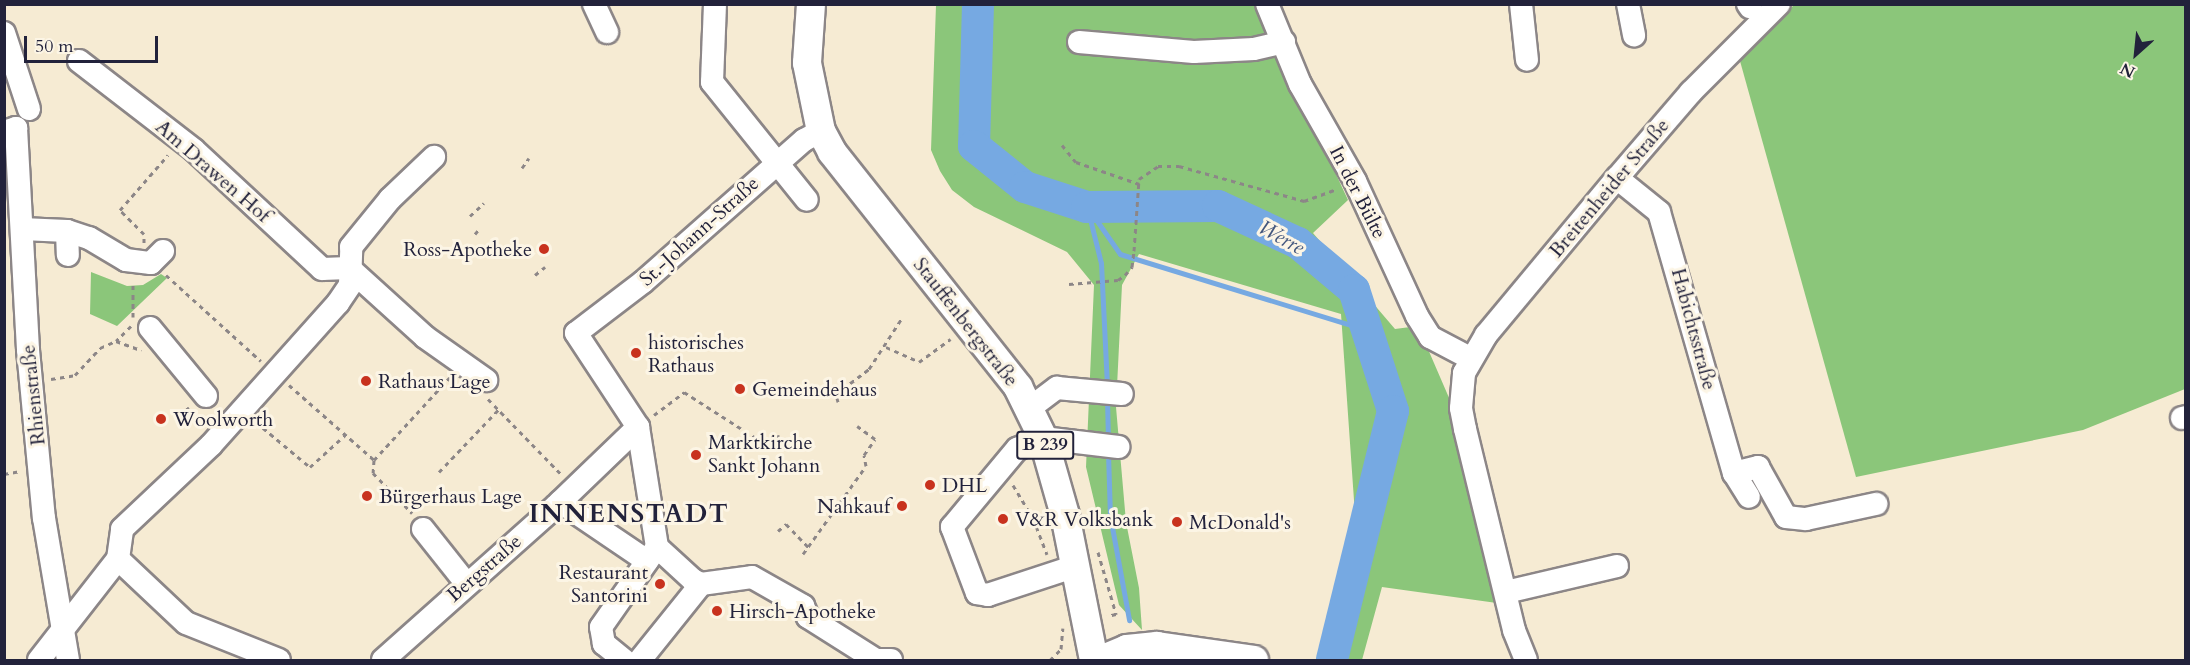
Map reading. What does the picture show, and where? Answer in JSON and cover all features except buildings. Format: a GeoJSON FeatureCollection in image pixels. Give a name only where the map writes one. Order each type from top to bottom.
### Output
{"type":"FeatureCollection","features":[{"type":"Feature","properties":{"kind":"main road","name":"Stauffenbergstraße"},"geometry":{"type":"LineString","coordinates":[[811,4],[807,63],[821,130],[832,152],[1018,387],[1043,438],[1064,569],[1094,660]]}},
{"type":"Feature","properties":{"kind":"main road"},"geometry":{"type":"LineString","coordinates":[[1101,660],[1132,648],[1157,646],[1254,660]]}},
{"type":"Feature","properties":{"kind":"street"},"geometry":{"type":"LineString","coordinates":[[594,4],[608,32]]}},
{"type":"Feature","properties":{"kind":"street"},"geometry":{"type":"LineString","coordinates":[[715,4],[712,82],[807,200]]}},
{"type":"Feature","properties":{"kind":"street","name":"In der Bülte"},"geometry":{"type":"LineString","coordinates":[[1267,4],[1300,84],[1355,181],[1416,316],[1430,337],[1470,358]]}},
{"type":"Feature","properties":{"kind":"street"},"geometry":{"type":"LineString","coordinates":[[1521,4],[1527,60]]}},
{"type":"Feature","properties":{"kind":"street"},"geometry":{"type":"LineString","coordinates":[[1628,4],[1634,35]]}},
{"type":"Feature","properties":{"kind":"street","name":"Breitenheider Straße"},"geometry":{"type":"LineString","coordinates":[[1506,592],[1465,429],[1462,387],[1470,358],[1617,178],[1691,92],[1779,4]]}},
{"type":"Feature","properties":{"kind":"street"},"geometry":{"type":"LineString","coordinates":[[4,33],[29,109]]}},
{"type":"Feature","properties":{"kind":"street"},"geometry":{"type":"LineString","coordinates":[[1079,42],[1194,52],[1254,49],[1284,42]]}},
{"type":"Feature","properties":{"kind":"street","name":"Am Drawen Hof"},"geometry":{"type":"LineString","coordinates":[[79,61],[172,133],[322,269],[349,268]]}},
{"type":"Feature","properties":{"kind":"street","name":"Rhienstraße"},"geometry":{"type":"LineString","coordinates":[[10,130],[22,229],[44,518],[61,631],[68,660]]}},
{"type":"Feature","properties":{"kind":"street","name":"St.-Johann-Straße"},"geometry":{"type":"LineString","coordinates":[[638,427],[576,333],[622,298],[646,286],[777,162],[821,130]]}},
{"type":"Feature","properties":{"kind":"street"},"geometry":{"type":"LineString","coordinates":[[39,660],[118,559],[122,529],[211,445],[338,303],[350,285],[351,247],[390,200],[434,157]]}},
{"type":"Feature","properties":{"kind":"street","name":"Habichtsstraße"},"geometry":{"type":"LineString","coordinates":[[1617,178],[1659,212],[1669,235],[1734,473],[1749,496]]}},
{"type":"Feature","properties":{"kind":"street"},"geometry":{"type":"LineString","coordinates":[[22,229],[67,231],[89,238],[126,260],[151,262],[163,251]]}},
{"type":"Feature","properties":{"kind":"street"},"geometry":{"type":"LineString","coordinates":[[67,231],[68,255]]}},
{"type":"Feature","properties":{"kind":"street"},"geometry":{"type":"LineString","coordinates":[[349,268],[425,337],[486,380]]}},
{"type":"Feature","properties":{"kind":"street"},"geometry":{"type":"LineString","coordinates":[[150,328],[206,396]]}},
{"type":"Feature","properties":{"kind":"street"},"geometry":{"type":"LineString","coordinates":[[1030,408],[1057,388],[1111,393]]}},
{"type":"Feature","properties":{"kind":"street"},"geometry":{"type":"LineString","coordinates":[[624,660],[604,644],[601,627],[649,558],[638,427]]}},
{"type":"Feature","properties":{"kind":"street","name":"Bergstraße"},"geometry":{"type":"LineString","coordinates":[[383,660],[466,583],[568,495],[638,427]]}},
{"type":"Feature","properties":{"kind":"street"},"geometry":{"type":"LineString","coordinates":[[1064,569],[988,595],[977,592],[952,527],[1017,449],[1043,438],[1107,446]]}},
{"type":"Feature","properties":{"kind":"street"},"geometry":{"type":"LineString","coordinates":[[1734,473],[1758,467],[1786,518],[1806,519],[1876,504]]}},
{"type":"Feature","properties":{"kind":"street"},"geometry":{"type":"LineString","coordinates":[[568,495],[649,558],[701,584]]}},
{"type":"Feature","properties":{"kind":"street"},"geometry":{"type":"LineString","coordinates":[[423,530],[466,583]]}},
{"type":"Feature","properties":{"kind":"street"},"geometry":{"type":"LineString","coordinates":[[118,559],[186,623],[279,660]]}},
{"type":"Feature","properties":{"kind":"street"},"geometry":{"type":"LineString","coordinates":[[1519,660],[1506,592],[1617,566]]}},
{"type":"Feature","properties":{"kind":"street"},"geometry":{"type":"LineString","coordinates":[[640,660],[701,584],[727,577],[752,577],[781,596],[803,606],[808,618],[842,635],[876,660],[891,660]]}},
{"type":"Feature","properties":{"kind":"street"},"geometry":{"type":"LineString","coordinates":[[1514,630],[1526,660]]}},
{"type":"Feature","properties":{"kind":"path"},"geometry":{"type":"LineString","coordinates":[[1062,145],[1076,162],[1139,182]]}},
{"type":"Feature","properties":{"kind":"path"},"geometry":{"type":"LineString","coordinates":[[522,168],[529,158]]}},
{"type":"Feature","properties":{"kind":"path"},"geometry":{"type":"LineString","coordinates":[[1069,284],[1093,280],[1118,280],[1132,267],[1139,182],[1158,166],[1179,166],[1304,201],[1355,181]]}},
{"type":"Feature","properties":{"kind":"path"},"geometry":{"type":"LineString","coordinates":[[470,216],[484,203]]}},
{"type":"Feature","properties":{"kind":"path"},"geometry":{"type":"LineString","coordinates":[[475,234],[480,228]]}},
{"type":"Feature","properties":{"kind":"path"},"geometry":{"type":"LineString","coordinates":[[535,275],[545,267]]}},
{"type":"Feature","properties":{"kind":"path"},"geometry":{"type":"LineString","coordinates":[[838,402],[836,393],[870,369],[886,347],[902,318]]}},
{"type":"Feature","properties":{"kind":"path"},"geometry":{"type":"LineString","coordinates":[[886,347],[919,362],[955,336]]}},
{"type":"Feature","properties":{"kind":"path"},"geometry":{"type":"LineString","coordinates":[[32,381],[75,375],[100,348],[116,341]]}},
{"type":"Feature","properties":{"kind":"path"},"geometry":{"type":"LineString","coordinates":[[423,530],[406,503],[373,473],[374,460],[457,369]]}},
{"type":"Feature","properties":{"kind":"path"},"geometry":{"type":"LineString","coordinates":[[275,374],[374,460]]}},
{"type":"Feature","properties":{"kind":"path"},"geometry":{"type":"LineString","coordinates":[[638,427],[684,392],[759,440],[780,436]]}},
{"type":"Feature","properties":{"kind":"path"},"geometry":{"type":"LineString","coordinates":[[439,472],[498,410]]}},
{"type":"Feature","properties":{"kind":"path"},"geometry":{"type":"LineString","coordinates":[[251,418],[310,467],[345,435]]}},
{"type":"Feature","properties":{"kind":"path"},"geometry":{"type":"LineString","coordinates":[[803,554],[866,466],[864,455],[875,439],[857,426]]}},
{"type":"Feature","properties":{"kind":"path"},"geometry":{"type":"LineString","coordinates":[[535,447],[568,495]]}},
{"type":"Feature","properties":{"kind":"path"},"geometry":{"type":"LineString","coordinates":[[1017,449],[1007,475],[1064,569]]}},
{"type":"Feature","properties":{"kind":"path"},"geometry":{"type":"LineString","coordinates":[[778,531],[786,524],[808,547]]}},
{"type":"Feature","properties":{"kind":"path"},"geometry":{"type":"LineString","coordinates":[[1050,660],[1061,649],[1063,622]]}},
{"type":"Feature","properties":{"kind":"green space"},"geometry":{"type":"Polygon","coordinates":[[[936,5],[1257,5],[1348,200],[1313,233],[1395,329],[1418,326],[1456,414],[1504,604],[1382,587],[1362,660],[1319,660],[1356,529],[1341,314],[1139,254],[1122,285],[1116,407],[1126,522],[1139,588],[1142,630],[1119,605],[1086,467],[1094,285],[1067,252],[974,207],[952,190],[940,171],[931,150],[936,5]]]}},
{"type":"Feature","properties":{"kind":"green space"},"geometry":{"type":"Polygon","coordinates":[[[1794,5],[2185,5],[2185,389],[2083,430],[1856,477],[1740,61],[1794,5]]]}},
{"type":"Feature","properties":{"kind":"green space"},"geometry":{"type":"Polygon","coordinates":[[[91,272],[127,286],[143,285],[161,274],[167,278],[117,326],[90,314],[91,272]]]}},
{"type":"Feature","properties":{"kind":"waterway","name":"Werre"},"geometry":{"type":"LineString","coordinates":[[978,4],[974,146],[1025,187],[1087,207],[1218,206],[1298,243],[1354,290],[1393,411],[1332,660]]}},
{"type":"Feature","properties":{"kind":"waterway"},"geometry":{"type":"LineString","coordinates":[[1087,207],[1101,263],[1107,387]]}},
{"type":"Feature","properties":{"kind":"waterway"},"geometry":{"type":"LineString","coordinates":[[1090,211],[1120,254],[1367,330]]}},
{"type":"Feature","properties":{"kind":"waterway"},"geometry":{"type":"LineString","coordinates":[[1107,399],[1108,441]]}},
{"type":"Feature","properties":{"kind":"waterway"},"geometry":{"type":"LineString","coordinates":[[1108,453],[1110,516],[1129,620]]}},
{"type":"Feature","properties":{"kind":"place","name":"Ross-Apotheke"},"geometry":{"type":"Point","coordinates":[544,249]}},
{"type":"Feature","properties":{"kind":"place","name":"historisches Rathaus"},"geometry":{"type":"Point","coordinates":[636,353]}},
{"type":"Feature","properties":{"kind":"place","name":"Rathaus Lage"},"geometry":{"type":"Point","coordinates":[366,381]}},
{"type":"Feature","properties":{"kind":"place","name":"Gemeindehaus"},"geometry":{"type":"Point","coordinates":[740,389]}},
{"type":"Feature","properties":{"kind":"place","name":"Woolworth"},"geometry":{"type":"Point","coordinates":[161,419]}},
{"type":"Feature","properties":{"kind":"place","name":"Marktkirche Sankt Johann"},"geometry":{"type":"Point","coordinates":[696,455]}},
{"type":"Feature","properties":{"kind":"place","name":"DHL"},"geometry":{"type":"Point","coordinates":[930,485]}},
{"type":"Feature","properties":{"kind":"place","name":"Bürgerhaus Lage"},"geometry":{"type":"Point","coordinates":[367,496]}},
{"type":"Feature","properties":{"kind":"place","name":"Nahkauf"},"geometry":{"type":"Point","coordinates":[902,506]}},
{"type":"Feature","properties":{"kind":"place","name":"V&R Volksbank"},"geometry":{"type":"Point","coordinates":[1003,519]}},
{"type":"Feature","properties":{"kind":"place","name":"McDonald's"},"geometry":{"type":"Point","coordinates":[1177,522]}},
{"type":"Feature","properties":{"kind":"place","name":"Restaurant Santorini"},"geometry":{"type":"Point","coordinates":[660,584]}},
{"type":"Feature","properties":{"kind":"place","name":"Hirsch-Apotheke"},"geometry":{"type":"Point","coordinates":[717,611]}},
{"type":"Feature","properties":{"kind":"district","name":"INNENSTADT"},"geometry":{"type":"Point","coordinates":[629,514]}}]}
